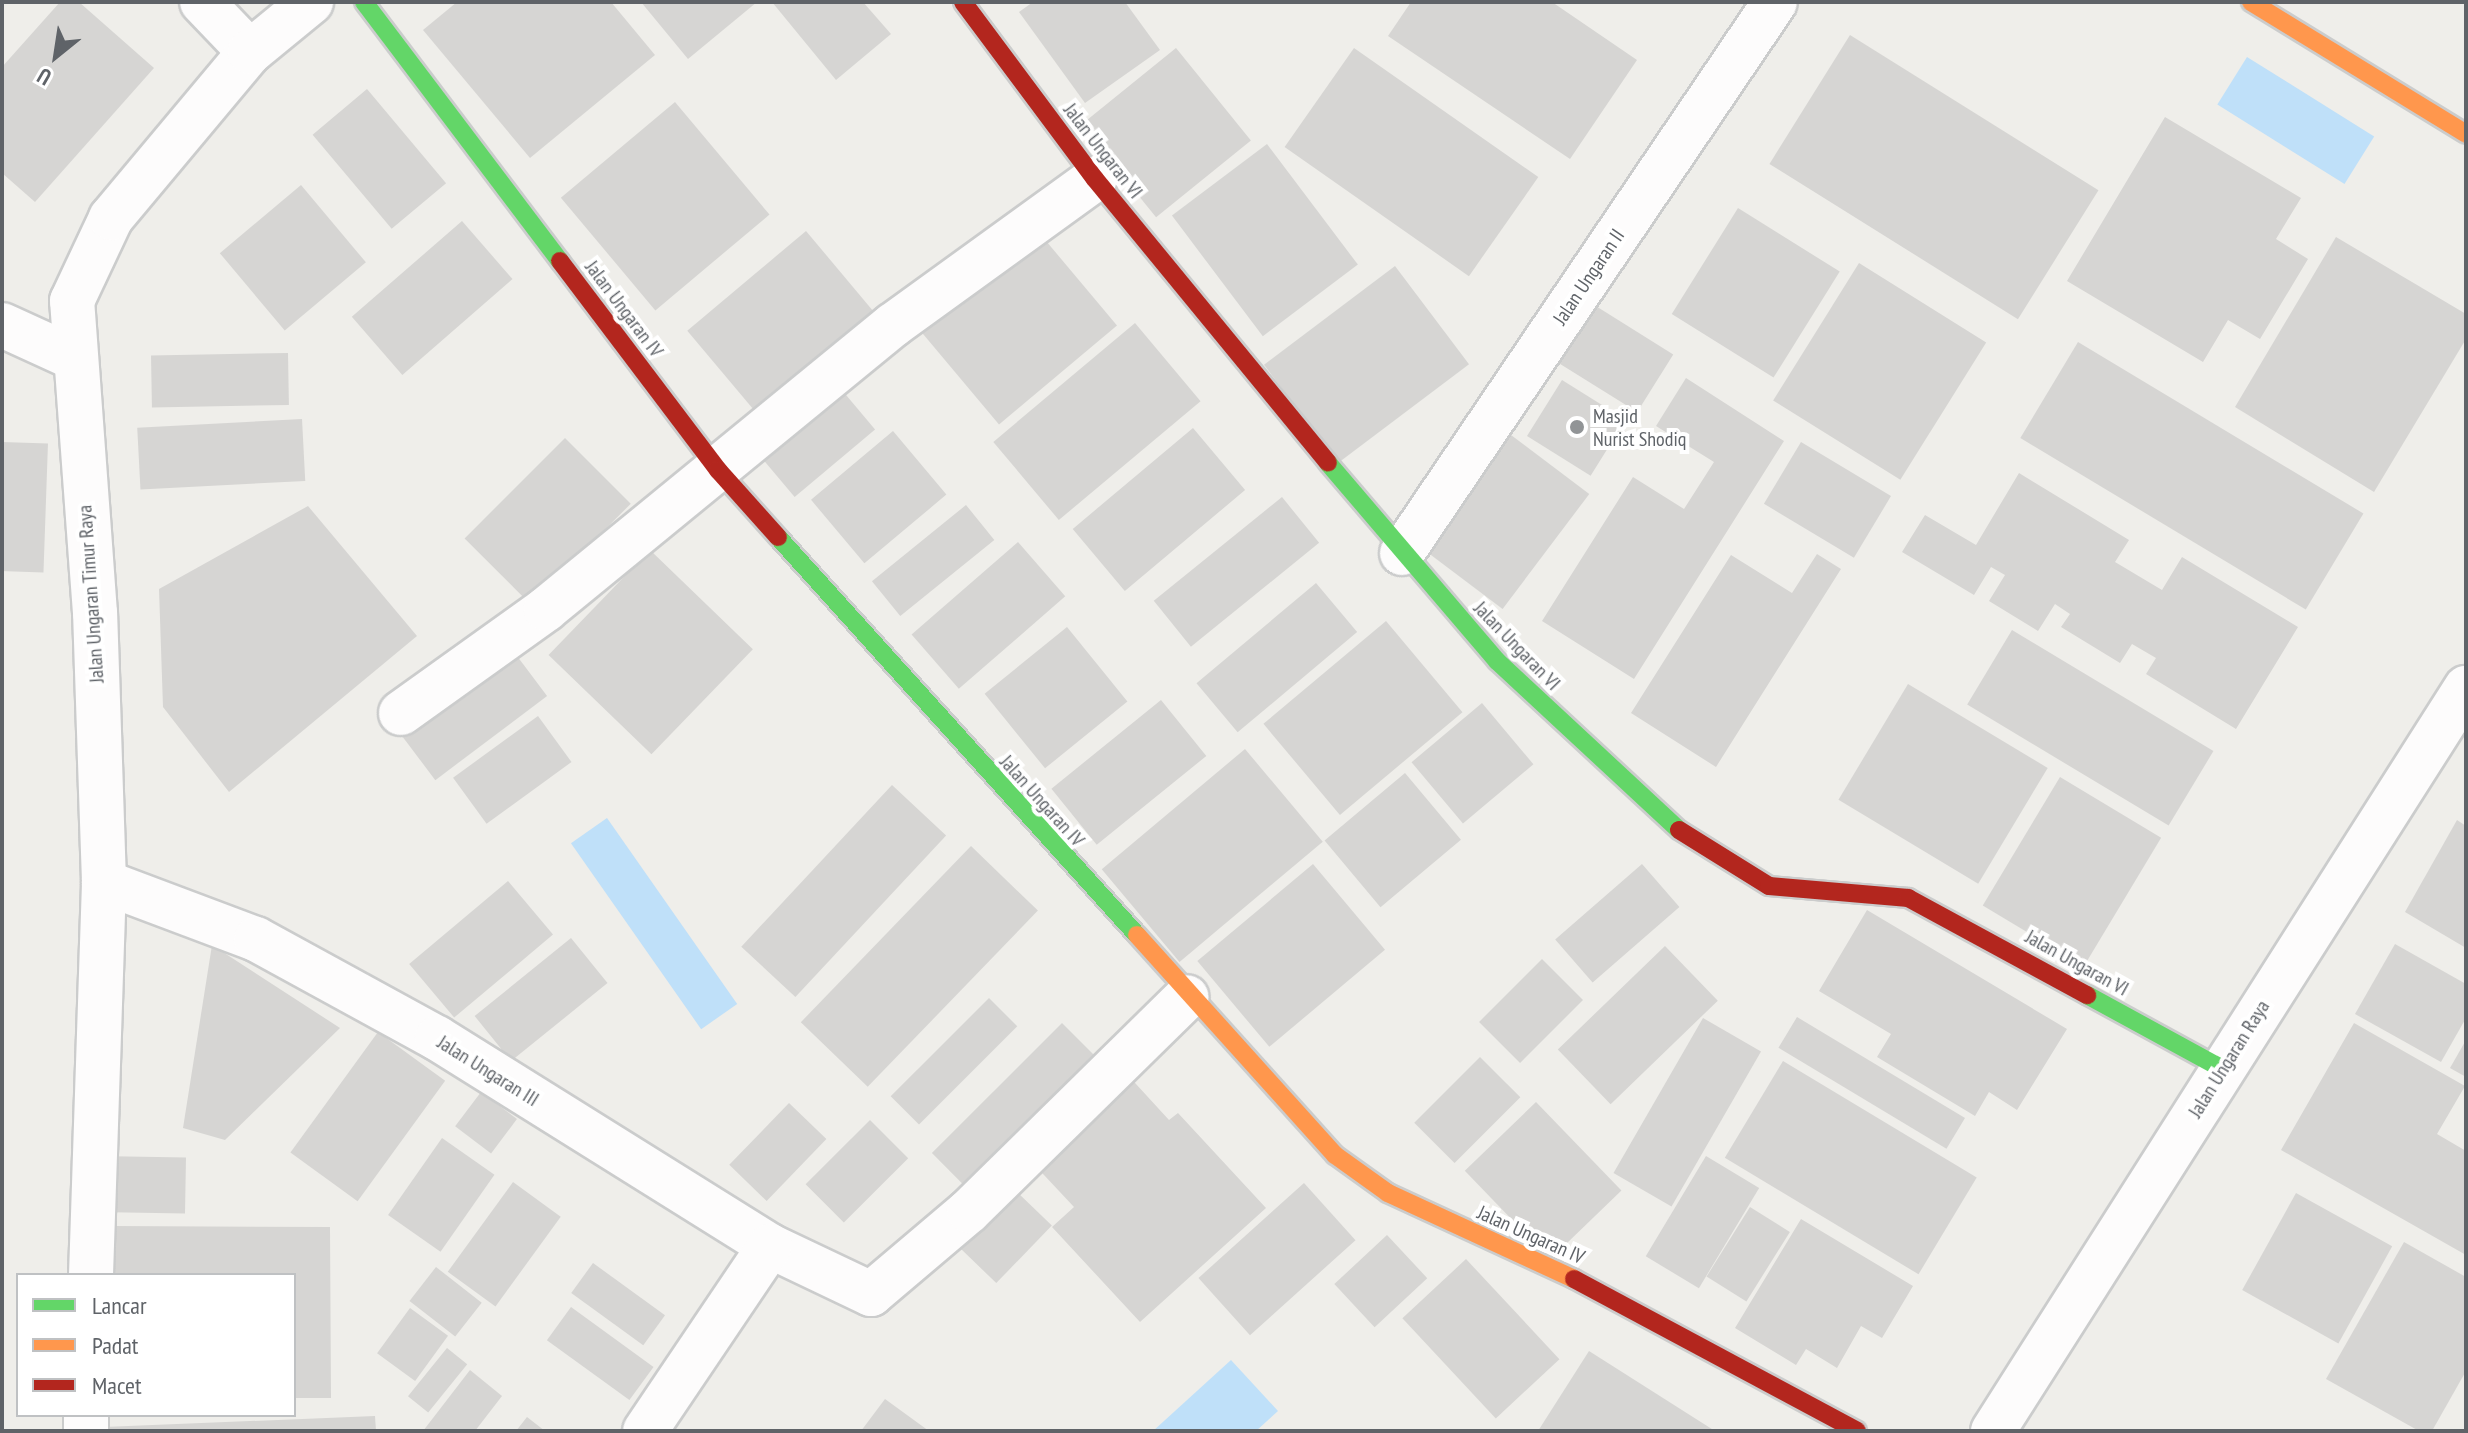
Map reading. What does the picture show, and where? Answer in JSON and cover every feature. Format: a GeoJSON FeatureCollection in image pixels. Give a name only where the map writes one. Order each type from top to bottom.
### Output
{"type":"FeatureCollection","features":[{"type":"Feature","properties":{"kind":"street"},"geometry":{"type":"LineString","coordinates":[[202,2],[250,52]]}},
{"type":"Feature","properties":{"kind":"street","name":"Jalan Ungaran Timur Raya"},"geometry":{"type":"LineString","coordinates":[[91,1273],[104,882],[95,613],[70,356],[72,301],[111,218],[250,52],[311,2]]}},
{"type":"Feature","properties":{"kind":"street","name":"Jalan Ungaran IV"},"geometry":{"type":"LineString","coordinates":[[364,2],[718,470],[1187,997],[1335,1155],[1388,1193],[1608,1295],[1857,1431]]}},
{"type":"Feature","properties":{"kind":"street","name":"Jalan Ungaran II"},"geometry":{"type":"LineString","coordinates":[[1402,553],[1775,2]]}},
{"type":"Feature","properties":{"kind":"street"},"geometry":{"type":"LineString","coordinates":[[2251,2],[2466,134]]}},
{"type":"Feature","properties":{"kind":"street","name":"Jalan Ungaran VI"},"geometry":{"type":"LineString","coordinates":[[976,8],[1095,179],[1402,553],[1508,671],[1725,867],[1769,886],[1855,888],[1908,898],[2223,1069]]}},
{"type":"Feature","properties":{"kind":"street"},"geometry":{"type":"LineString","coordinates":[[401,713],[546,609],[893,325],[1095,179]]}},
{"type":"Feature","properties":{"kind":"street"},"geometry":{"type":"LineString","coordinates":[[2,325],[70,356]]}},
{"type":"Feature","properties":{"kind":"street","name":"Jalan Ungaran Raya"},"geometry":{"type":"LineString","coordinates":[[1993,1431],[2466,688]]}},
{"type":"Feature","properties":{"kind":"street","name":"Jalan Ungaran III"},"geometry":{"type":"LineString","coordinates":[[104,882],[171,902],[270,947],[437,1038],[770,1246],[871,1294],[887,1287],[1187,997]]}},
{"type":"Feature","properties":{"kind":"street"},"geometry":{"type":"LineString","coordinates":[[645,1431],[770,1246]]}},
{"type":"Feature","properties":{"kind":"water"},"geometry":{"type":"Polygon","coordinates":[[[2247,57],[2374,136],[2345,184],[2217,104],[2247,57]]]}},
{"type":"Feature","properties":{"kind":"water"},"geometry":{"type":"Polygon","coordinates":[[[607,818],[737,1004],[701,1029],[571,843],[607,818]]]}},
{"type":"Feature","properties":{"kind":"water"},"geometry":{"type":"Polygon","coordinates":[[[1231,1360],[1278,1411],[1256,1431],[1153,1431],[1231,1360]]]}},
{"type":"Feature","properties":{"kind":"building"},"geometry":{"type":"Polygon","coordinates":[[[60,2],[79,2],[154,68],[35,202],[2,173],[2,67],[60,2]]]}},
{"type":"Feature","properties":{"kind":"building"},"geometry":{"type":"Polygon","coordinates":[[[457,2],[611,2],[655,55],[530,158],[423,30],[457,2]]]}},
{"type":"Feature","properties":{"kind":"building"},"geometry":{"type":"Polygon","coordinates":[[[641,2],[757,2],[688,59],[641,2]]]}},
{"type":"Feature","properties":{"kind":"building"},"geometry":{"type":"Polygon","coordinates":[[[772,2],[863,2],[891,34],[836,80],[772,2]]]}},
{"type":"Feature","properties":{"kind":"building"},"geometry":{"type":"Polygon","coordinates":[[[1033,2],[1125,2],[1160,50],[1085,103],[1019,12],[1033,2]]]}},
{"type":"Feature","properties":{"kind":"building"},"geometry":{"type":"Polygon","coordinates":[[[1411,2],[1552,2],[1637,60],[1570,159],[1388,36],[1411,2]]]}},
{"type":"Feature","properties":{"kind":"building"},"geometry":{"type":"Polygon","coordinates":[[[1850,35],[2098,190],[2018,319],[1769,164],[1850,35]]]}},
{"type":"Feature","properties":{"kind":"building"},"geometry":{"type":"Polygon","coordinates":[[[1176,48],[1251,140],[1156,217],[1081,125],[1176,48]]]}},
{"type":"Feature","properties":{"kind":"building"},"geometry":{"type":"Polygon","coordinates":[[[1354,48],[1538,177],[1469,276],[1285,147],[1354,48]]]}},
{"type":"Feature","properties":{"kind":"building"},"geometry":{"type":"Polygon","coordinates":[[[367,89],[446,183],[392,229],[313,135],[367,89]]]}},
{"type":"Feature","properties":{"kind":"building"},"geometry":{"type":"Polygon","coordinates":[[[675,102],[769,215],[655,310],[561,198],[675,102]]]}},
{"type":"Feature","properties":{"kind":"building"},"geometry":{"type":"Polygon","coordinates":[[[2165,117],[2301,198],[2276,239],[2308,259],[2260,339],[2228,320],[2203,362],[2067,281],[2165,117]]]}},
{"type":"Feature","properties":{"kind":"building"},"geometry":{"type":"Polygon","coordinates":[[[1267,144],[1358,265],[1263,336],[1172,216],[1267,144]]]}},
{"type":"Feature","properties":{"kind":"building"},"geometry":{"type":"Polygon","coordinates":[[[301,185],[366,262],[285,331],[220,253],[301,185]]]}},
{"type":"Feature","properties":{"kind":"building"},"geometry":{"type":"Polygon","coordinates":[[[1738,208],[1840,272],[1774,378],[1672,314],[1738,208]]]}},
{"type":"Feature","properties":{"kind":"building"},"geometry":{"type":"Polygon","coordinates":[[[462,221],[513,279],[402,375],[352,317],[462,221]]]}},
{"type":"Feature","properties":{"kind":"building"},"geometry":{"type":"Polygon","coordinates":[[[1036,229],[1117,326],[999,425],[918,328],[1036,229]]]}},
{"type":"Feature","properties":{"kind":"building"},"geometry":{"type":"Polygon","coordinates":[[[806,231],[873,311],[755,411],[687,331],[806,231]]]}},
{"type":"Feature","properties":{"kind":"building"},"geometry":{"type":"Polygon","coordinates":[[[2336,237],[2466,314],[2466,339],[2374,492],[2235,407],[2336,237]]]}},
{"type":"Feature","properties":{"kind":"building"},"geometry":{"type":"Polygon","coordinates":[[[1859,263],[1986,342],[1900,480],[1773,400],[1859,263]]]}},
{"type":"Feature","properties":{"kind":"building"},"geometry":{"type":"Polygon","coordinates":[[[1395,266],[1469,364],[1338,463],[1264,365],[1395,266]]]}},
{"type":"Feature","properties":{"kind":"building"},"geometry":{"type":"Polygon","coordinates":[[[1591,303],[1673,354],[1637,412],[1555,361],[1591,303]]]}},
{"type":"Feature","properties":{"kind":"building"},"geometry":{"type":"Polygon","coordinates":[[[1135,323],[1201,401],[1059,520],[993,442],[1135,323]]]}},
{"type":"Feature","properties":{"kind":"building"},"geometry":{"type":"Polygon","coordinates":[[[2078,342],[2363,514],[2306,610],[2020,438],[2078,342]]]}},
{"type":"Feature","properties":{"kind":"building"},"geometry":{"type":"Polygon","coordinates":[[[288,353],[289,405],[152,407],[151,355],[288,353]]]}},
{"type":"Feature","properties":{"kind":"building"},"geometry":{"type":"Polygon","coordinates":[[[1686,378],[1784,441],[1634,679],[1542,621],[1633,477],[1684,509],[1714,462],[1656,426],[1686,378]]]}},
{"type":"Feature","properties":{"kind":"building","name":"Masjid Nurist Shodiq"},"geometry":{"type":"Polygon","coordinates":[[[1562,380],[1626,420],[1591,476],[1527,436],[1562,380]]]}},
{"type":"Feature","properties":{"kind":"building"},"geometry":{"type":"Polygon","coordinates":[[[841,389],[875,430],[795,497],[761,456],[841,389]]]}},
{"type":"Feature","properties":{"kind":"building"},"geometry":{"type":"Polygon","coordinates":[[[302,419],[305,481],[140,490],[137,428],[302,419]]]}},
{"type":"Feature","properties":{"kind":"building"},"geometry":{"type":"Polygon","coordinates":[[[1193,428],[1245,490],[1125,591],[1073,529],[1193,428]]]}},
{"type":"Feature","properties":{"kind":"building"},"geometry":{"type":"Polygon","coordinates":[[[893,431],[946,495],[864,563],[811,500],[893,431]]]}},
{"type":"Feature","properties":{"kind":"building"},"geometry":{"type":"Polygon","coordinates":[[[1511,435],[1589,494],[1503,609],[1424,550],[1511,435]]]}},
{"type":"Feature","properties":{"kind":"building"},"geometry":{"type":"Polygon","coordinates":[[[565,438],[631,504],[530,604],[465,538],[565,438]]]}},
{"type":"Feature","properties":{"kind":"building"},"geometry":{"type":"Polygon","coordinates":[[[2,442],[48,444],[43,573],[2,571],[2,442]]]}},
{"type":"Feature","properties":{"kind":"building"},"geometry":{"type":"Polygon","coordinates":[[[1801,442],[1891,496],[1854,558],[1764,504],[1801,442]]]}},
{"type":"Feature","properties":{"kind":"building"},"geometry":{"type":"Polygon","coordinates":[[[2019,473],[2129,540],[2115,562],[2162,590],[2182,557],[2298,627],[2236,729],[2146,674],[2156,658],[2132,644],[2120,663],[2061,627],[2070,614],[2055,604],[2038,631],[1989,601],[2005,575],[1991,567],[1974,595],[1902,552],[1925,515],[1976,545],[2019,473]]]}},
{"type":"Feature","properties":{"kind":"building"},"geometry":{"type":"Polygon","coordinates":[[[1282,497],[1319,543],[1191,647],[1154,601],[1282,497]]]}},
{"type":"Feature","properties":{"kind":"building"},"geometry":{"type":"Polygon","coordinates":[[[966,505],[994,540],[900,616],[872,581],[966,505]]]}},
{"type":"Feature","properties":{"kind":"building"},"geometry":{"type":"Polygon","coordinates":[[[308,506],[417,636],[229,792],[163,707],[159,589],[308,506]]]}},
{"type":"Feature","properties":{"kind":"building"},"geometry":{"type":"Polygon","coordinates":[[[1018,542],[1065,596],[959,689],[912,635],[1018,542]]]}},
{"type":"Feature","properties":{"kind":"building"},"geometry":{"type":"Polygon","coordinates":[[[650,550],[753,649],[651,754],[549,655],[650,550]]]}},
{"type":"Feature","properties":{"kind":"building"},"geometry":{"type":"Polygon","coordinates":[[[1817,554],[1841,569],[1716,767],[1631,713],[1731,555],[1792,593],[1817,554]]]}},
{"type":"Feature","properties":{"kind":"building"},"geometry":{"type":"Polygon","coordinates":[[[1316,583],[1357,632],[1238,732],[1196,683],[1316,583]]]}},
{"type":"Feature","properties":{"kind":"building"},"geometry":{"type":"Polygon","coordinates":[[[1386,621],[1462,712],[1340,815],[1263,724],[1386,621]]]}},
{"type":"Feature","properties":{"kind":"building"},"geometry":{"type":"Polygon","coordinates":[[[1067,627],[1127,702],[1045,768],[985,694],[1067,627]]]}},
{"type":"Feature","properties":{"kind":"building"},"geometry":{"type":"Polygon","coordinates":[[[2012,630],[2213,751],[2169,826],[1967,705],[2012,630]]]}},
{"type":"Feature","properties":{"kind":"building"},"geometry":{"type":"Polygon","coordinates":[[[511,648],[547,696],[435,780],[399,732],[511,648]]]}},
{"type":"Feature","properties":{"kind":"building"},"geometry":{"type":"Polygon","coordinates":[[[1908,684],[2048,768],[1978,884],[1838,800],[1908,684]]]}},
{"type":"Feature","properties":{"kind":"building"},"geometry":{"type":"Polygon","coordinates":[[[1161,700],[1206,756],[1097,845],[1051,789],[1161,700]]]}},
{"type":"Feature","properties":{"kind":"building"},"geometry":{"type":"Polygon","coordinates":[[[1482,703],[1533,764],[1463,823],[1412,762],[1482,703]]]}},
{"type":"Feature","properties":{"kind":"building"},"geometry":{"type":"Polygon","coordinates":[[[538,716],[572,762],[487,824],[453,778],[538,716]]]}},
{"type":"Feature","properties":{"kind":"building"},"geometry":{"type":"Polygon","coordinates":[[[1245,749],[1323,842],[1180,962],[1102,869],[1245,749]]]}},
{"type":"Feature","properties":{"kind":"building"},"geometry":{"type":"Polygon","coordinates":[[[1405,773],[1461,840],[1380,907],[1325,840],[1405,773]]]}},
{"type":"Feature","properties":{"kind":"building"},"geometry":{"type":"Polygon","coordinates":[[[2060,777],[2161,838],[2084,966],[1983,906],[2060,777]]]}},
{"type":"Feature","properties":{"kind":"building"},"geometry":{"type":"Polygon","coordinates":[[[892,785],[946,835],[795,997],[741,947],[892,785]]]}},
{"type":"Feature","properties":{"kind":"building"},"geometry":{"type":"Polygon","coordinates":[[[2457,820],[2466,826],[2466,948],[2405,912],[2457,820]]]}},
{"type":"Feature","properties":{"kind":"building"},"geometry":{"type":"Polygon","coordinates":[[[971,846],[1038,911],[868,1087],[801,1022],[971,846]]]}},
{"type":"Feature","properties":{"kind":"building"},"geometry":{"type":"Polygon","coordinates":[[[1313,864],[1385,950],[1269,1047],[1197,961],[1313,864]]]}},
{"type":"Feature","properties":{"kind":"building"},"geometry":{"type":"Polygon","coordinates":[[[1642,864],[1679,907],[1593,982],[1555,939],[1642,864]]]}},
{"type":"Feature","properties":{"kind":"building"},"geometry":{"type":"Polygon","coordinates":[[[508,881],[553,935],[454,1018],[409,964],[508,881]]]}},
{"type":"Feature","properties":{"kind":"building"},"geometry":{"type":"Polygon","coordinates":[[[1867,910],[2067,1029],[2017,1110],[1989,1092],[1975,1116],[1877,1057],[1891,1034],[1819,991],[1867,910]]]}},
{"type":"Feature","properties":{"kind":"building"},"geometry":{"type":"Polygon","coordinates":[[[571,938],[608,983],[511,1061],[475,1016],[571,938]]]}},
{"type":"Feature","properties":{"kind":"building"},"geometry":{"type":"Polygon","coordinates":[[[2395,944],[2466,984],[2466,1018],[2441,1062],[2355,1014],[2395,944]]]}},
{"type":"Feature","properties":{"kind":"building"},"geometry":{"type":"Polygon","coordinates":[[[212,945],[340,1028],[225,1140],[183,1128],[212,945]]]}},
{"type":"Feature","properties":{"kind":"building"},"geometry":{"type":"Polygon","coordinates":[[[1665,946],[1718,1001],[1611,1104],[1558,1050],[1665,946]]]}},
{"type":"Feature","properties":{"kind":"building"},"geometry":{"type":"Polygon","coordinates":[[[1542,959],[1583,1000],[1520,1063],[1479,1022],[1542,959]]]}},
{"type":"Feature","properties":{"kind":"building"},"geometry":{"type":"Polygon","coordinates":[[[989,998],[1017,1026],[919,1125],[891,1096],[989,998]]]}},
{"type":"Feature","properties":{"kind":"building"},"geometry":{"type":"Polygon","coordinates":[[[1797,1017],[1965,1118],[1946,1149],[1778,1048],[1797,1017]]]}},
{"type":"Feature","properties":{"kind":"building"},"geometry":{"type":"Polygon","coordinates":[[[1703,1018],[1761,1052],[1672,1207],[1614,1173],[1703,1018]]]}},
{"type":"Feature","properties":{"kind":"building"},"geometry":{"type":"Polygon","coordinates":[[[1062,1023],[1099,1060],[969,1190],[932,1153],[1062,1023]]]}},
{"type":"Feature","properties":{"kind":"building"},"geometry":{"type":"Polygon","coordinates":[[[2354,1023],[2465,1086],[2437,1134],[2466,1151],[2466,1255],[2281,1150],[2354,1023]]]}},
{"type":"Feature","properties":{"kind":"building"},"geometry":{"type":"Polygon","coordinates":[[[378,1032],[445,1081],[358,1201],[290,1153],[378,1032]]]}},
{"type":"Feature","properties":{"kind":"building"},"geometry":{"type":"Polygon","coordinates":[[[2466,1040],[2466,1077],[2450,1068],[2466,1040]]]}},
{"type":"Feature","properties":{"kind":"building"},"geometry":{"type":"Polygon","coordinates":[[[1480,1057],[1520,1097],[1455,1163],[1414,1123],[1480,1057]]]}},
{"type":"Feature","properties":{"kind":"building"},"geometry":{"type":"Polygon","coordinates":[[[1783,1061],[1977,1177],[1919,1274],[1725,1158],[1783,1061]]]}},
{"type":"Feature","properties":{"kind":"building"},"geometry":{"type":"Polygon","coordinates":[[[1125,1072],[1169,1120],[1178,1113],[1266,1208],[1140,1322],[1052,1227],[1074,1207],[1029,1159],[1125,1072]]]}},
{"type":"Feature","properties":{"kind":"building"},"geometry":{"type":"Polygon","coordinates":[[[481,1092],[517,1119],[491,1153],[455,1126],[481,1092]]]}},
{"type":"Feature","properties":{"kind":"building"},"geometry":{"type":"Polygon","coordinates":[[[1536,1102],[1621,1190],[1550,1259],[1465,1171],[1536,1102]]]}},
{"type":"Feature","properties":{"kind":"building"},"geometry":{"type":"Polygon","coordinates":[[[789,1103],[826,1139],[767,1201],[729,1165],[789,1103]]]}},
{"type":"Feature","properties":{"kind":"building"},"geometry":{"type":"Polygon","coordinates":[[[870,1120],[908,1158],[844,1223],[806,1184],[870,1120]]]}},
{"type":"Feature","properties":{"kind":"building"},"geometry":{"type":"Polygon","coordinates":[[[442,1138],[494,1175],[441,1252],[388,1215],[442,1138]]]}},
{"type":"Feature","properties":{"kind":"building"},"geometry":{"type":"Polygon","coordinates":[[[98,1156],[186,1158],[185,1214],[97,1212],[98,1156]]]}},
{"type":"Feature","properties":{"kind":"building"},"geometry":{"type":"Polygon","coordinates":[[[1706,1156],[1759,1188],[1699,1288],[1646,1256],[1706,1156]]]}},
{"type":"Feature","properties":{"kind":"building"},"geometry":{"type":"Polygon","coordinates":[[[513,1182],[561,1217],[495,1306],[448,1272],[513,1182]]]}},
{"type":"Feature","properties":{"kind":"building"},"geometry":{"type":"Polygon","coordinates":[[[1304,1183],[1356,1240],[1250,1335],[1198,1278],[1304,1183]]]}},
{"type":"Feature","properties":{"kind":"building"},"geometry":{"type":"Polygon","coordinates":[[[1013,1188],[1052,1226],[996,1283],[957,1246],[1013,1188]]]}},
{"type":"Feature","properties":{"kind":"building"},"geometry":{"type":"Polygon","coordinates":[[[2296,1193],[2392,1246],[2338,1343],[2242,1290],[2296,1193]]]}},
{"type":"Feature","properties":{"kind":"building"},"geometry":{"type":"Polygon","coordinates":[[[1750,1207],[1790,1232],[1746,1301],[1707,1277],[1750,1207]]]}},
{"type":"Feature","properties":{"kind":"building"},"geometry":{"type":"Polygon","coordinates":[[[1801,1219],[1913,1286],[1882,1338],[1861,1326],[1837,1368],[1806,1349],[1796,1365],[1735,1328],[1801,1219]]]}},
{"type":"Feature","properties":{"kind":"building"},"geometry":{"type":"Polygon","coordinates":[[[112,1226],[330,1227],[331,1398],[296,1398],[296,1273],[112,1273],[112,1226]]]}},
{"type":"Feature","properties":{"kind":"building"},"geometry":{"type":"Polygon","coordinates":[[[1387,1235],[1427,1278],[1375,1327],[1334,1284],[1387,1235]]]}},
{"type":"Feature","properties":{"kind":"building"},"geometry":{"type":"Polygon","coordinates":[[[2404,1242],[2466,1277],[2466,1371],[2432,1431],[2419,1431],[2326,1379],[2404,1242]]]}},
{"type":"Feature","properties":{"kind":"building"},"geometry":{"type":"Polygon","coordinates":[[[1466,1259],[1559,1359],[1496,1419],[1402,1318],[1466,1259]]]}},
{"type":"Feature","properties":{"kind":"building"},"geometry":{"type":"Polygon","coordinates":[[[593,1263],[665,1315],[643,1345],[571,1293],[593,1263]]]}},
{"type":"Feature","properties":{"kind":"building"},"geometry":{"type":"Polygon","coordinates":[[[436,1267],[482,1303],[455,1337],[410,1301],[436,1267]]]}},
{"type":"Feature","properties":{"kind":"building"},"geometry":{"type":"Polygon","coordinates":[[[571,1307],[654,1367],[629,1400],[547,1340],[571,1307]]]}},
{"type":"Feature","properties":{"kind":"building"},"geometry":{"type":"Polygon","coordinates":[[[410,1308],[448,1336],[415,1381],[377,1353],[410,1308]]]}},
{"type":"Feature","properties":{"kind":"building"},"geometry":{"type":"Polygon","coordinates":[[[447,1348],[467,1364],[428,1413],[408,1396],[447,1348]]]}},
{"type":"Feature","properties":{"kind":"building"},"geometry":{"type":"Polygon","coordinates":[[[1589,1351],[1715,1431],[1538,1431],[1589,1351]]]}},
{"type":"Feature","properties":{"kind":"building"},"geometry":{"type":"Polygon","coordinates":[[[470,1370],[502,1396],[475,1431],[423,1431],[470,1370]]]}},
{"type":"Feature","properties":{"kind":"building"},"geometry":{"type":"Polygon","coordinates":[[[885,1399],[929,1431],[861,1431],[885,1399]]]}},
{"type":"Feature","properties":{"kind":"building"},"geometry":{"type":"Polygon","coordinates":[[[375,1416],[376,1431],[105,1431],[104,1427],[375,1416]]]}},
{"type":"Feature","properties":{"kind":"building"},"geometry":{"type":"Polygon","coordinates":[[[527,1417],[545,1431],[516,1431],[527,1417]]]}},
{"type":"Feature","properties":{"kind":"traffic: fast"},"geometry":{"type":"LineString","coordinates":[[364,2],[560,261]]}},
{"type":"Feature","properties":{"kind":"traffic: fast"},"geometry":{"type":"LineString","coordinates":[[1328,463],[1497,661],[1679,830]]}},
{"type":"Feature","properties":{"kind":"traffic: fast"},"geometry":{"type":"LineString","coordinates":[[778,537],[1137,935]]}},
{"type":"Feature","properties":{"kind":"traffic: fast"},"geometry":{"type":"LineString","coordinates":[[2087,995],[2223,1069]]}},
{"type":"Feature","properties":{"kind":"traffic: slow"},"geometry":{"type":"LineString","coordinates":[[2251,2],[2466,134]]}},
{"type":"Feature","properties":{"kind":"traffic: slow"},"geometry":{"type":"LineString","coordinates":[[1137,935],[1335,1155],[1388,1193],[1574,1279]]}},
{"type":"Feature","properties":{"kind":"traffic: jam"},"geometry":{"type":"LineString","coordinates":[[963,2],[1095,179],[1328,463]]}},
{"type":"Feature","properties":{"kind":"traffic: jam"},"geometry":{"type":"LineString","coordinates":[[560,261],[718,470],[778,537]]}},
{"type":"Feature","properties":{"kind":"traffic: jam"},"geometry":{"type":"LineString","coordinates":[[1679,830],[1769,886],[1908,898],[2087,995]]}},
{"type":"Feature","properties":{"kind":"traffic: jam"},"geometry":{"type":"LineString","coordinates":[[1574,1279],[1857,1431]]}},
{"type":"Feature","properties":{"kind":"place","name":"Masjid Nurist Shodiq"},"geometry":{"type":"Point","coordinates":[1577,427]}}]}
